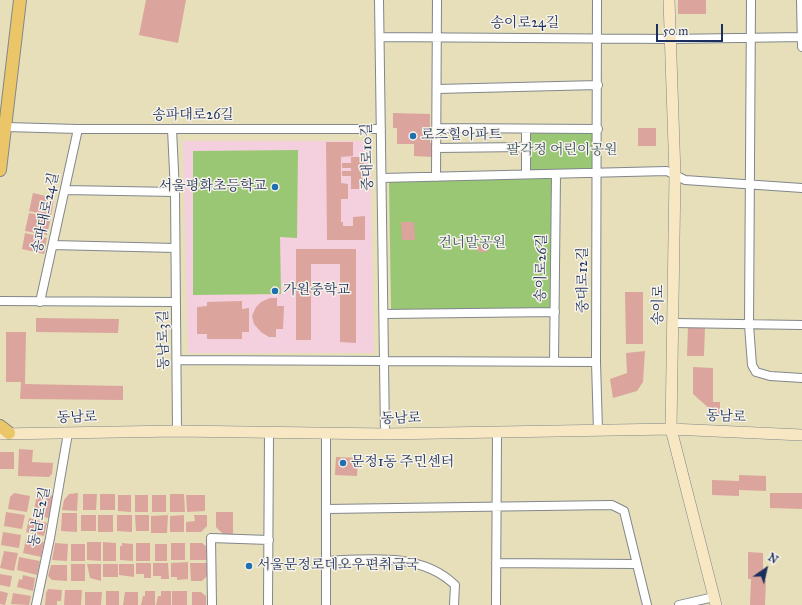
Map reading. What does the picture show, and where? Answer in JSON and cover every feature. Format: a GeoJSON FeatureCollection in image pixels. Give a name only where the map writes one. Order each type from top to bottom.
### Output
{"type":"FeatureCollection","features":[{"type":"Feature","properties":{"kind":"main road"},"geometry":{"type":"LineString","coordinates":[[0,170],[20,0]]}},
{"type":"Feature","properties":{"kind":"main road","name":"송이로"},"geometry":{"type":"LineString","coordinates":[[669,0],[675,175],[674,323],[671,429],[715,601]]}},
{"type":"Feature","properties":{"kind":"main road","name":"동남로"},"geometry":{"type":"LineString","coordinates":[[3,431],[68,433],[177,431],[385,434],[671,429],[802,435]]}},
{"type":"Feature","properties":{"kind":"street","name":"중대로10길"},"geometry":{"type":"LineString","coordinates":[[379,0],[385,434]]}},
{"type":"Feature","properties":{"kind":"street"},"geometry":{"type":"LineString","coordinates":[[436,177],[438,0]]}},
{"type":"Feature","properties":{"kind":"street","name":"중대로12길"},"geometry":{"type":"LineString","coordinates":[[597,0],[598,130],[596,362],[598,431]]}},
{"type":"Feature","properties":{"kind":"street"},"geometry":{"type":"LineString","coordinates":[[751,0],[752,38],[749,324],[752,365],[756,372],[770,376],[802,378]]}},
{"type":"Feature","properties":{"kind":"street"},"geometry":{"type":"LineString","coordinates":[[801,0],[802,47]]}},
{"type":"Feature","properties":{"kind":"street","name":"송이로24길"},"geometry":{"type":"LineString","coordinates":[[380,37],[597,38],[670,40],[802,37]]}},
{"type":"Feature","properties":{"kind":"street"},"geometry":{"type":"LineString","coordinates":[[437,89],[598,85]]}},
{"type":"Feature","properties":{"kind":"street","name":"송파대로26길"},"geometry":{"type":"LineString","coordinates":[[6,127],[78,129],[381,129]]}},
{"type":"Feature","properties":{"kind":"street"},"geometry":{"type":"LineString","coordinates":[[436,128],[598,130]]}},
{"type":"Feature","properties":{"kind":"street","name":"송파대로24길"},"geometry":{"type":"LineString","coordinates":[[40,302],[78,129]]}},
{"type":"Feature","properties":{"kind":"street","name":"동남로3길"},"geometry":{"type":"LineString","coordinates":[[172,129],[176,192],[175,248],[177,431]]}},
{"type":"Feature","properties":{"kind":"street"},"geometry":{"type":"LineString","coordinates":[[526,129],[526,174]]}},
{"type":"Feature","properties":{"kind":"street"},"geometry":{"type":"LineString","coordinates":[[436,148],[526,147]]}},
{"type":"Feature","properties":{"kind":"street"},"geometry":{"type":"LineString","coordinates":[[382,178],[667,171],[685,180],[802,188]]}},
{"type":"Feature","properties":{"kind":"street","name":"송이로26길"},"geometry":{"type":"LineString","coordinates":[[554,362],[556,174]]}},
{"type":"Feature","properties":{"kind":"street"},"geometry":{"type":"LineString","coordinates":[[65,190],[176,192]]}},
{"type":"Feature","properties":{"kind":"street"},"geometry":{"type":"LineString","coordinates":[[53,245],[175,248]]}},
{"type":"Feature","properties":{"kind":"street"},"geometry":{"type":"LineString","coordinates":[[0,301],[176,302]]}},
{"type":"Feature","properties":{"kind":"street"},"geometry":{"type":"LineString","coordinates":[[384,314],[555,312]]}},
{"type":"Feature","properties":{"kind":"street"},"geometry":{"type":"LineString","coordinates":[[674,323],[802,325]]}},
{"type":"Feature","properties":{"kind":"street"},"geometry":{"type":"LineString","coordinates":[[177,360],[596,362]]}},
{"type":"Feature","properties":{"kind":"street"},"geometry":{"type":"LineString","coordinates":[[268,605],[269,432]]}},
{"type":"Feature","properties":{"kind":"street"},"geometry":{"type":"LineString","coordinates":[[496,605],[497,432]]}},
{"type":"Feature","properties":{"kind":"street","name":"동남로2길"},"geometry":{"type":"LineString","coordinates":[[36,605],[50,538],[68,433]]}},
{"type":"Feature","properties":{"kind":"street"},"geometry":{"type":"LineString","coordinates":[[326,434],[326,605]]}},
{"type":"Feature","properties":{"kind":"street"},"geometry":{"type":"LineString","coordinates":[[326,509],[612,505],[624,511],[647,605]]}},
{"type":"Feature","properties":{"kind":"street"},"geometry":{"type":"LineString","coordinates":[[212,605],[211,538],[269,540]]}},
{"type":"Feature","properties":{"kind":"street"},"geometry":{"type":"LineString","coordinates":[[326,561],[388,558],[416,564],[445,576],[455,585],[454,605]]}},
{"type":"Feature","properties":{"kind":"street"},"geometry":{"type":"LineString","coordinates":[[496,563],[636,564]]}},
{"type":"Feature","properties":{"kind":"street"},"geometry":{"type":"LineString","coordinates":[[679,605],[715,601]]}},
{"type":"Feature","properties":{"kind":"shaded area"},"geometry":{"type":"Polygon","coordinates":[[[183,141],[370,141],[374,353],[188,353],[183,141]]]}},
{"type":"Feature","properties":{"kind":"green space","name":"팔각정 어린이공원"},"geometry":{"type":"Polygon","coordinates":[[[529,132],[596,132],[595,170],[529,170],[529,132]]]}},
{"type":"Feature","properties":{"kind":"green space"},"geometry":{"type":"Polygon","coordinates":[[[298,150],[297,238],[280,237],[281,294],[193,295],[193,151],[298,150]]]}},
{"type":"Feature","properties":{"kind":"green space","name":"건너말공원"},"geometry":{"type":"Polygon","coordinates":[[[553,176],[551,309],[391,309],[389,182],[553,176]]]}},
{"type":"Feature","properties":{"kind":"building"},"geometry":{"type":"Polygon","coordinates":[[[146,0],[186,0],[178,43],[139,35],[146,0]]]}},
{"type":"Feature","properties":{"kind":"building"},"geometry":{"type":"Polygon","coordinates":[[[678,0],[706,0],[706,14],[678,14],[678,0]]]}},
{"type":"Feature","properties":{"kind":"building","name":"로즈힐아파트"},"geometry":{"type":"Polygon","coordinates":[[[393,113],[430,114],[430,143],[433,143],[432,157],[414,156],[414,144],[397,144],[397,128],[393,128],[393,113]]]}},
{"type":"Feature","properties":{"kind":"building"},"geometry":{"type":"Polygon","coordinates":[[[638,128],[656,128],[656,146],[638,146],[638,128]]]}},
{"type":"Feature","properties":{"kind":"building"},"geometry":{"type":"Polygon","coordinates":[[[326,142],[353,142],[353,156],[341,157],[341,183],[348,184],[348,199],[341,199],[341,222],[343,222],[343,226],[353,226],[353,217],[365,216],[365,240],[327,240],[326,142]]]}},
{"type":"Feature","properties":{"kind":"building"},"geometry":{"type":"Polygon","coordinates":[[[351,157],[364,157],[364,189],[351,189],[351,176],[342,176],[342,171],[351,171],[351,168],[342,168],[342,163],[351,163],[351,157]]]}},
{"type":"Feature","properties":{"kind":"building"},"geometry":{"type":"Polygon","coordinates":[[[33,193],[54,198],[51,216],[29,211],[33,193]]]}},
{"type":"Feature","properties":{"kind":"building"},"geometry":{"type":"Polygon","coordinates":[[[29,213],[51,217],[47,235],[25,231],[29,213]]]}},
{"type":"Feature","properties":{"kind":"building"},"geometry":{"type":"Polygon","coordinates":[[[401,222],[414,222],[415,240],[402,240],[401,222]]]}},
{"type":"Feature","properties":{"kind":"building"},"geometry":{"type":"Polygon","coordinates":[[[25,233],[47,238],[44,254],[22,249],[25,233]]]}},
{"type":"Feature","properties":{"kind":"building"},"geometry":{"type":"Polygon","coordinates":[[[478,246],[487,246],[487,252],[478,252],[478,246]]]}},
{"type":"Feature","properties":{"kind":"building"},"geometry":{"type":"Polygon","coordinates":[[[296,249],[356,249],[356,343],[340,342],[340,264],[311,264],[311,340],[296,340],[296,249]]]}},
{"type":"Feature","properties":{"kind":"building"},"geometry":{"type":"Polygon","coordinates":[[[625,292],[643,292],[643,344],[626,344],[625,292]]]}},
{"type":"Feature","properties":{"kind":"building"},"geometry":{"type":"Polygon","coordinates":[[[270,298],[277,298],[277,306],[284,306],[283,329],[276,329],[276,337],[269,337],[261,332],[254,324],[252,316],[256,307],[261,302],[270,298]]]}},
{"type":"Feature","properties":{"kind":"building"},"geometry":{"type":"Polygon","coordinates":[[[242,301],[242,309],[249,308],[249,332],[242,332],[242,339],[207,339],[207,334],[197,334],[197,307],[207,306],[207,302],[242,301]]]}},
{"type":"Feature","properties":{"kind":"building"},"geometry":{"type":"Polygon","coordinates":[[[36,318],[119,319],[118,333],[36,332],[36,318]]]}},
{"type":"Feature","properties":{"kind":"building"},"geometry":{"type":"Polygon","coordinates":[[[688,326],[705,327],[704,356],[687,356],[688,326]]]}},
{"type":"Feature","properties":{"kind":"building"},"geometry":{"type":"Polygon","coordinates":[[[6,332],[26,332],[25,384],[123,386],[123,400],[20,399],[21,382],[6,382],[6,332]]]}},
{"type":"Feature","properties":{"kind":"building"},"geometry":{"type":"Polygon","coordinates":[[[645,351],[643,382],[637,391],[613,398],[610,379],[627,373],[626,353],[645,351]]]}},
{"type":"Feature","properties":{"kind":"building"},"geometry":{"type":"Polygon","coordinates":[[[693,367],[713,368],[713,402],[720,402],[720,416],[712,415],[712,411],[693,394],[693,367]]]}},
{"type":"Feature","properties":{"kind":"building"},"geometry":{"type":"Polygon","coordinates":[[[19,449],[33,450],[32,462],[53,463],[52,474],[49,477],[18,476],[19,449]]]}},
{"type":"Feature","properties":{"kind":"building"},"geometry":{"type":"Polygon","coordinates":[[[0,452],[14,452],[14,469],[0,469],[0,452]]]}},
{"type":"Feature","properties":{"kind":"building"},"geometry":{"type":"Polygon","coordinates":[[[336,457],[358,458],[357,476],[335,475],[336,457]]]}},
{"type":"Feature","properties":{"kind":"building"},"geometry":{"type":"Polygon","coordinates":[[[739,475],[766,476],[766,491],[739,490],[739,496],[712,495],[712,480],[739,481],[739,475]]]}},
{"type":"Feature","properties":{"kind":"building"},"geometry":{"type":"Polygon","coordinates":[[[14,493],[30,496],[27,512],[8,509],[10,497],[14,493]]]}},
{"type":"Feature","properties":{"kind":"building"},"geometry":{"type":"Polygon","coordinates":[[[49,493],[53,497],[49,518],[33,515],[37,494],[49,493]]]}},
{"type":"Feature","properties":{"kind":"building"},"geometry":{"type":"Polygon","coordinates":[[[78,493],[77,511],[62,510],[64,500],[69,494],[78,493]]]}},
{"type":"Feature","properties":{"kind":"building"},"geometry":{"type":"Polygon","coordinates":[[[770,493],[802,493],[802,509],[770,508],[770,493]]]}},
{"type":"Feature","properties":{"kind":"building"},"geometry":{"type":"Polygon","coordinates":[[[83,494],[97,494],[96,510],[83,510],[83,494]]]}},
{"type":"Feature","properties":{"kind":"building"},"geometry":{"type":"Polygon","coordinates":[[[100,494],[115,494],[115,510],[100,510],[100,494]]]}},
{"type":"Feature","properties":{"kind":"building"},"geometry":{"type":"Polygon","coordinates":[[[170,494],[184,494],[185,512],[170,512],[170,494]]]}},
{"type":"Feature","properties":{"kind":"building"},"geometry":{"type":"Polygon","coordinates":[[[118,495],[131,495],[131,512],[118,511],[118,495]]]}},
{"type":"Feature","properties":{"kind":"building"},"geometry":{"type":"Polygon","coordinates":[[[135,495],[148,495],[148,512],[135,512],[135,495]]]}},
{"type":"Feature","properties":{"kind":"building"},"geometry":{"type":"Polygon","coordinates":[[[152,495],[166,495],[166,512],[152,512],[152,495]]]}},
{"type":"Feature","properties":{"kind":"building"},"geometry":{"type":"Polygon","coordinates":[[[186,495],[205,495],[205,511],[187,512],[186,495]]]}},
{"type":"Feature","properties":{"kind":"building"},"geometry":{"type":"Polygon","coordinates":[[[6,512],[25,515],[22,529],[4,526],[6,512]]]}},
{"type":"Feature","properties":{"kind":"building"},"geometry":{"type":"Polygon","coordinates":[[[216,512],[233,512],[233,534],[223,534],[216,527],[216,512]]]}},
{"type":"Feature","properties":{"kind":"building"},"geometry":{"type":"Polygon","coordinates":[[[62,513],[77,513],[77,532],[61,531],[62,513]]]}},
{"type":"Feature","properties":{"kind":"building"},"geometry":{"type":"Polygon","coordinates":[[[81,515],[96,515],[96,531],[81,531],[81,515]]]}},
{"type":"Feature","properties":{"kind":"building"},"geometry":{"type":"Polygon","coordinates":[[[98,515],[113,515],[113,532],[98,532],[98,515]]]}},
{"type":"Feature","properties":{"kind":"building"},"geometry":{"type":"Polygon","coordinates":[[[117,515],[132,515],[132,532],[117,531],[117,515]]]}},
{"type":"Feature","properties":{"kind":"building"},"geometry":{"type":"Polygon","coordinates":[[[135,515],[149,515],[149,531],[136,531],[135,515]]]}},
{"type":"Feature","properties":{"kind":"building"},"geometry":{"type":"Polygon","coordinates":[[[168,515],[167,533],[151,533],[151,516],[168,515]]]}},
{"type":"Feature","properties":{"kind":"building"},"geometry":{"type":"Polygon","coordinates":[[[184,515],[184,532],[170,532],[170,516],[184,515]]]}},
{"type":"Feature","properties":{"kind":"building"},"geometry":{"type":"Polygon","coordinates":[[[194,515],[207,515],[207,526],[201,532],[186,532],[186,522],[195,521],[194,515]]]}},
{"type":"Feature","properties":{"kind":"building"},"geometry":{"type":"Polygon","coordinates":[[[29,518],[47,523],[44,536],[26,532],[29,518]]]}},
{"type":"Feature","properties":{"kind":"building"},"geometry":{"type":"Polygon","coordinates":[[[3,532],[21,535],[19,548],[1,545],[3,532]]]}},
{"type":"Feature","properties":{"kind":"building"},"geometry":{"type":"Polygon","coordinates":[[[26,539],[44,542],[41,557],[23,553],[26,539]]]}},
{"type":"Feature","properties":{"kind":"building"},"geometry":{"type":"Polygon","coordinates":[[[87,542],[101,542],[101,561],[87,560],[87,542]]]}},
{"type":"Feature","properties":{"kind":"building"},"geometry":{"type":"Polygon","coordinates":[[[103,542],[116,543],[116,561],[103,561],[103,542]]]}},
{"type":"Feature","properties":{"kind":"building"},"geometry":{"type":"Polygon","coordinates":[[[55,543],[68,544],[67,561],[52,560],[55,543]]]}},
{"type":"Feature","properties":{"kind":"building"},"geometry":{"type":"Polygon","coordinates":[[[122,543],[133,544],[133,561],[120,560],[120,546],[122,546],[122,543]]]}},
{"type":"Feature","properties":{"kind":"building"},"geometry":{"type":"Polygon","coordinates":[[[136,543],[150,543],[150,561],[136,561],[136,543]]]}},
{"type":"Feature","properties":{"kind":"building"},"geometry":{"type":"Polygon","coordinates":[[[171,543],[185,543],[185,560],[171,560],[171,543]]]}},
{"type":"Feature","properties":{"kind":"building"},"geometry":{"type":"Polygon","coordinates":[[[190,543],[202,543],[207,547],[207,560],[190,560],[190,543]]]}},
{"type":"Feature","properties":{"kind":"building"},"geometry":{"type":"Polygon","coordinates":[[[71,544],[85,544],[85,561],[71,561],[71,544]]]}},
{"type":"Feature","properties":{"kind":"building"},"geometry":{"type":"Polygon","coordinates":[[[155,544],[167,544],[167,561],[155,561],[155,544]]]}},
{"type":"Feature","properties":{"kind":"building"},"geometry":{"type":"Polygon","coordinates":[[[4,551],[18,553],[14,571],[0,568],[4,551]]]}},
{"type":"Feature","properties":{"kind":"building"},"geometry":{"type":"Polygon","coordinates":[[[748,552],[763,553],[763,579],[766,580],[765,605],[750,605],[751,579],[748,579],[748,552]]]}},
{"type":"Feature","properties":{"kind":"building"},"geometry":{"type":"Polygon","coordinates":[[[19,557],[40,561],[37,575],[17,570],[19,557]]]}},
{"type":"Feature","properties":{"kind":"building"},"geometry":{"type":"Polygon","coordinates":[[[188,562],[188,579],[177,580],[177,577],[171,577],[171,563],[188,562]]]}},
{"type":"Feature","properties":{"kind":"building"},"geometry":{"type":"Polygon","coordinates":[[[136,563],[151,563],[151,578],[144,578],[144,574],[136,574],[136,563]]]}},
{"type":"Feature","properties":{"kind":"building"},"geometry":{"type":"Polygon","coordinates":[[[153,563],[168,563],[169,579],[161,579],[161,576],[153,576],[153,563]]]}},
{"type":"Feature","properties":{"kind":"building"},"geometry":{"type":"Polygon","coordinates":[[[190,563],[207,563],[207,576],[202,581],[191,581],[190,563]]]}},
{"type":"Feature","properties":{"kind":"building"},"geometry":{"type":"Polygon","coordinates":[[[71,564],[85,564],[85,581],[71,581],[71,564]]]}},
{"type":"Feature","properties":{"kind":"building"},"geometry":{"type":"Polygon","coordinates":[[[87,564],[101,564],[101,581],[90,578],[87,564]]]}},
{"type":"Feature","properties":{"kind":"building"},"geometry":{"type":"Polygon","coordinates":[[[103,564],[118,564],[118,577],[103,577],[103,564]]]}},
{"type":"Feature","properties":{"kind":"building"},"geometry":{"type":"Polygon","coordinates":[[[119,564],[134,564],[134,577],[119,575],[119,564]]]}},
{"type":"Feature","properties":{"kind":"building"},"geometry":{"type":"Polygon","coordinates":[[[51,565],[67,565],[67,581],[52,580],[48,576],[51,565]]]}},
{"type":"Feature","properties":{"kind":"building"},"geometry":{"type":"Polygon","coordinates":[[[0,574],[12,576],[10,587],[0,585],[0,574]]]}},
{"type":"Feature","properties":{"kind":"building"},"geometry":{"type":"Polygon","coordinates":[[[23,575],[35,578],[33,591],[17,587],[19,579],[22,580],[23,575]]]}},
{"type":"Feature","properties":{"kind":"building"},"geometry":{"type":"Polygon","coordinates":[[[48,589],[62,590],[61,601],[57,601],[57,605],[45,605],[46,593],[48,589]]]}},
{"type":"Feature","properties":{"kind":"building"},"geometry":{"type":"Polygon","coordinates":[[[65,590],[82,590],[81,605],[64,605],[65,590]]]}},
{"type":"Feature","properties":{"kind":"building"},"geometry":{"type":"Polygon","coordinates":[[[0,591],[8,593],[5,605],[0,604],[0,591]]]}},
{"type":"Feature","properties":{"kind":"building"},"geometry":{"type":"Polygon","coordinates":[[[106,591],[119,591],[119,605],[106,605],[106,591]]]}},
{"type":"Feature","properties":{"kind":"building"},"geometry":{"type":"Polygon","coordinates":[[[145,591],[155,591],[155,605],[141,605],[143,596],[145,596],[145,591]]]}},
{"type":"Feature","properties":{"kind":"building"},"geometry":{"type":"Polygon","coordinates":[[[161,591],[171,591],[171,605],[156,605],[158,596],[161,596],[161,591]]]}},
{"type":"Feature","properties":{"kind":"building"},"geometry":{"type":"Polygon","coordinates":[[[172,591],[187,591],[187,605],[172,605],[172,591]]]}},
{"type":"Feature","properties":{"kind":"building"},"geometry":{"type":"Polygon","coordinates":[[[85,592],[102,592],[101,605],[85,605],[85,592]]]}},
{"type":"Feature","properties":{"kind":"building"},"geometry":{"type":"Polygon","coordinates":[[[125,592],[138,592],[138,605],[123,605],[125,592]]]}},
{"type":"Feature","properties":{"kind":"building"},"geometry":{"type":"Polygon","coordinates":[[[192,592],[201,592],[206,596],[206,605],[192,605],[192,592]]]}},
{"type":"Feature","properties":{"kind":"building"},"geometry":{"type":"Polygon","coordinates":[[[13,593],[31,596],[29,605],[11,604],[13,593]]]}},
{"type":"Feature","properties":{"kind":"place","name":"로즈힐아파트"},"geometry":{"type":"Point","coordinates":[413,136]}},
{"type":"Feature","properties":{"kind":"place","name":"서울평화초등학교"},"geometry":{"type":"Point","coordinates":[275,187]}},
{"type":"Feature","properties":{"kind":"place","name":"가원중학교"},"geometry":{"type":"Point","coordinates":[275,291]}},
{"type":"Feature","properties":{"kind":"place","name":"문정1동 주민센터"},"geometry":{"type":"Point","coordinates":[343,463]}},
{"type":"Feature","properties":{"kind":"place","name":"서울문정로데오우편취급국"},"geometry":{"type":"Point","coordinates":[249,566]}}]}
